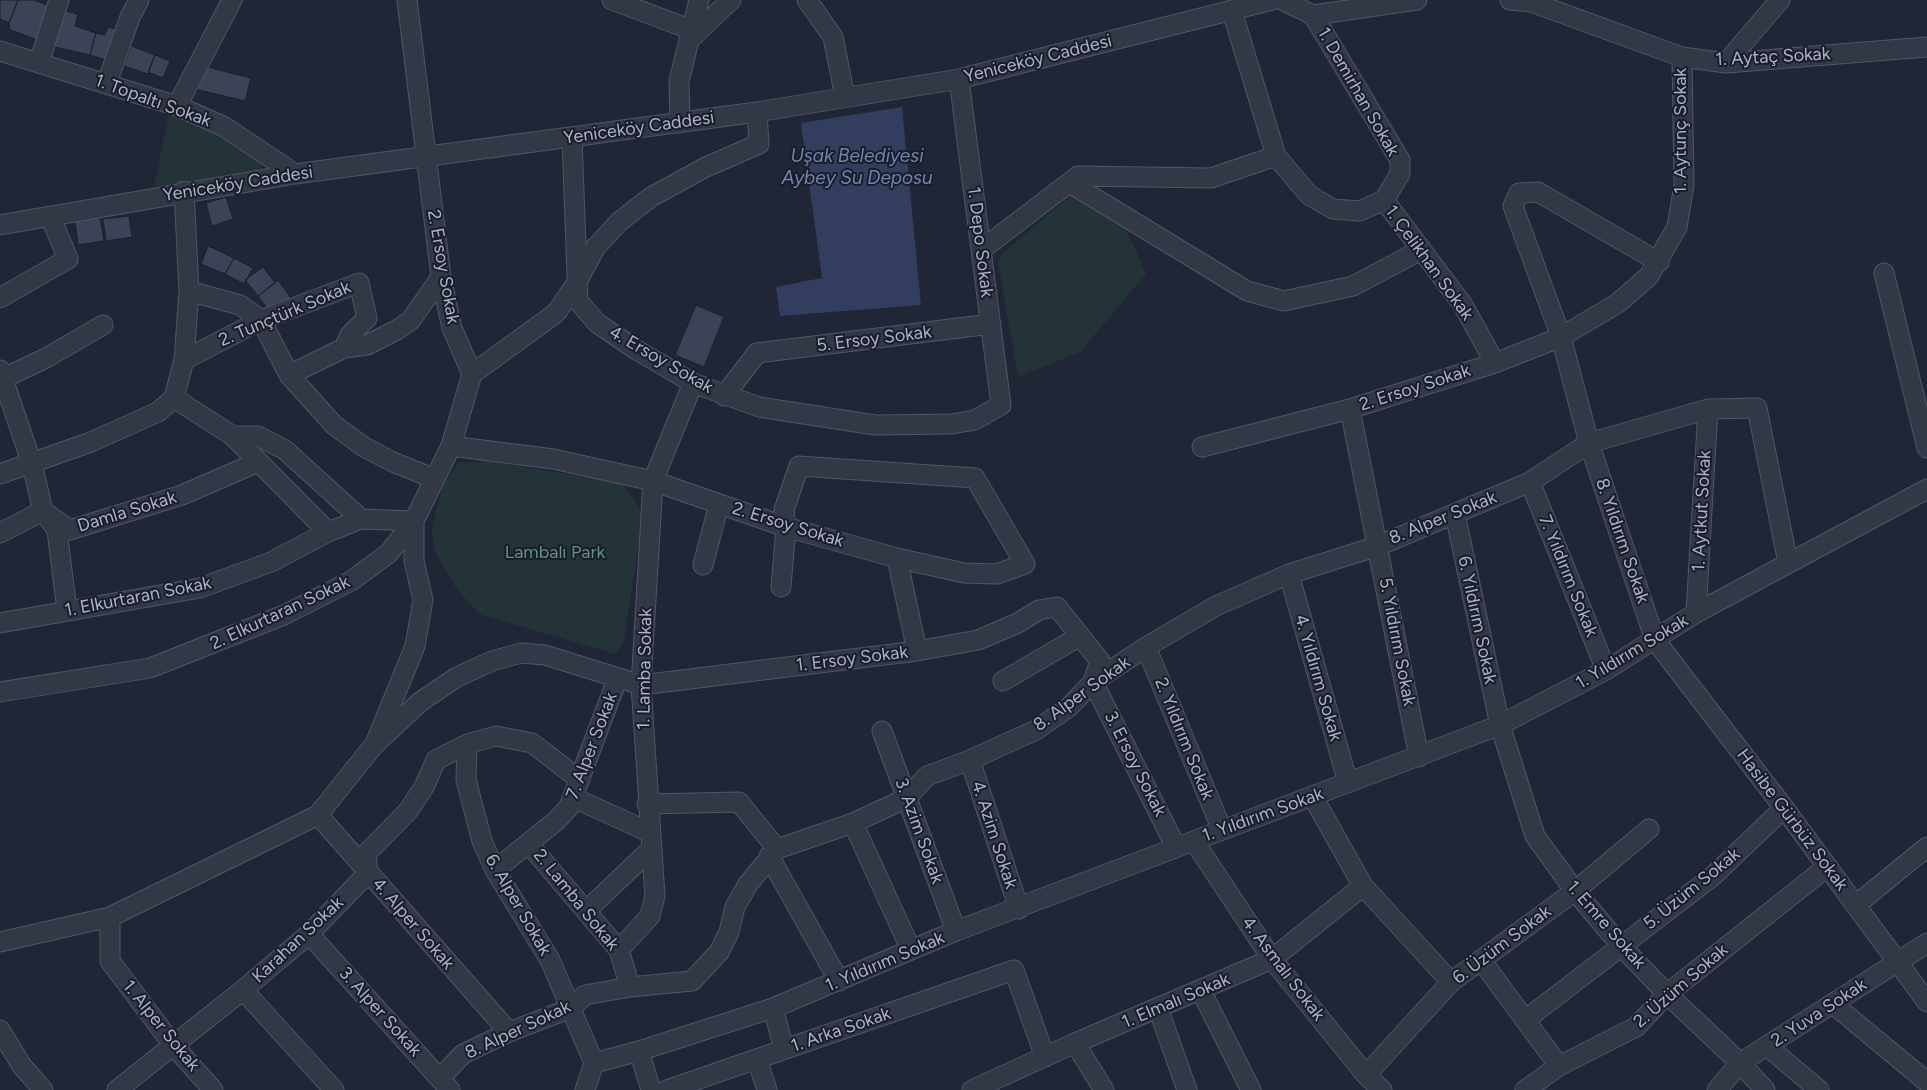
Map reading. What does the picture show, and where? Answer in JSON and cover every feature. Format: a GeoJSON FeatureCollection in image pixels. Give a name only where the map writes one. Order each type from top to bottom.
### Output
{"type":"FeatureCollection","features":[{"type":"Feature","properties":{"kind":"street"},"geometry":{"type":"LineString","coordinates":[[39,63],[59,0]]}},
{"type":"Feature","properties":{"kind":"street"},"geometry":{"type":"LineString","coordinates":[[107,83],[130,17],[139,0]]}},
{"type":"Feature","properties":{"kind":"street"},"geometry":{"type":"LineString","coordinates":[[177,106],[232,0]]}},
{"type":"Feature","properties":{"kind":"street","name":"2. Ersoy Sokak"},"geometry":{"type":"LineString","coordinates":[[407,0],[440,278],[452,328],[472,374]]}},
{"type":"Feature","properties":{"kind":"street"},"geometry":{"type":"LineString","coordinates":[[612,0],[691,35]]}},
{"type":"Feature","properties":{"kind":"street"},"geometry":{"type":"LineString","coordinates":[[680,123],[679,81],[699,0]]}},
{"type":"Feature","properties":{"kind":"street"},"geometry":{"type":"LineString","coordinates":[[691,35],[731,0]]}},
{"type":"Feature","properties":{"kind":"street"},"geometry":{"type":"LineString","coordinates":[[807,0],[833,37],[845,98]]}},
{"type":"Feature","properties":{"kind":"street","name":"Yeniceköy Caddesi"},"geometry":{"type":"LineString","coordinates":[[0,225],[51,218],[184,191],[295,174],[757,112],[960,79],[1272,0]]}},
{"type":"Feature","properties":{"kind":"street","name":"1. Demirhan Sokak"},"geometry":{"type":"LineString","coordinates":[[1282,0],[1313,15],[1400,160],[1400,174],[1384,200]]}},
{"type":"Feature","properties":{"kind":"street"},"geometry":{"type":"LineString","coordinates":[[1313,15],[1417,0]]}},
{"type":"Feature","properties":{"kind":"street","name":"1. Aytaç Sokak"},"geometry":{"type":"LineString","coordinates":[[1510,0],[1531,2],[1682,57],[1726,63],[1927,47]]}},
{"type":"Feature","properties":{"kind":"street"},"geometry":{"type":"LineString","coordinates":[[1726,63],[1780,0]]}},
{"type":"Feature","properties":{"kind":"street","name":"1. Çelikhan Sokak"},"geometry":{"type":"LineString","coordinates":[[1232,11],[1276,156],[1309,195],[1333,209],[1360,210],[1384,200],[1463,305],[1495,363]]}},
{"type":"Feature","properties":{"kind":"street","name":"1. Topaltı Sokak"},"geometry":{"type":"LineString","coordinates":[[0,51],[177,106],[223,126],[295,174]]}},
{"type":"Feature","properties":{"kind":"street","name":"1. Aytunç Sokak"},"geometry":{"type":"LineString","coordinates":[[1618,303],[1649,276],[1659,262],[1677,227],[1684,185],[1682,57]]}},
{"type":"Feature","properties":{"kind":"street","name":"1. Depo Sokak"},"geometry":{"type":"LineString","coordinates":[[960,79],[1001,405]]}},
{"type":"Feature","properties":{"kind":"street"},"geometry":{"type":"LineString","coordinates":[[472,374],[556,313],[576,284],[595,248],[619,222],[651,197],[706,167],[759,144],[757,112]]}},
{"type":"Feature","properties":{"kind":"street","name":"4. Ersoy Sokak"},"geometry":{"type":"LineString","coordinates":[[572,138],[578,301],[597,322],[635,349],[693,383],[724,396],[759,407],[795,414],[875,425],[952,424],[975,420],[1001,405]]}},
{"type":"Feature","properties":{"kind":"street"},"geometry":{"type":"LineString","coordinates":[[982,250],[1078,176],[1211,178],[1276,156]]}},
{"type":"Feature","properties":{"kind":"street"},"geometry":{"type":"LineString","coordinates":[[1070,183],[1247,290],[1284,302],[1353,286],[1421,250]]}},
{"type":"Feature","properties":{"kind":"street"},"geometry":{"type":"LineString","coordinates":[[0,474],[91,442],[158,412],[174,398],[184,360],[189,291],[184,191]]}},
{"type":"Feature","properties":{"kind":"street","name":"8. Yıldırım Sokak"},"geometry":{"type":"LineString","coordinates":[[1655,640],[1589,443],[1561,337],[1513,206],[1519,193],[1538,192],[1659,262]]}},
{"type":"Feature","properties":{"kind":"street"},"geometry":{"type":"LineString","coordinates":[[0,298],[68,259],[51,218]]}},
{"type":"Feature","properties":{"kind":"street"},"geometry":{"type":"LineString","coordinates":[[1884,272],[1927,448]]}},
{"type":"Feature","properties":{"kind":"street"},"geometry":{"type":"LineString","coordinates":[[289,375],[344,348],[366,345],[397,330],[411,320],[440,278]]}},
{"type":"Feature","properties":{"kind":"street","name":"2. Tunçtürk Sokak"},"geometry":{"type":"LineString","coordinates":[[184,360],[262,320],[359,283],[368,318],[350,335],[344,348]]}},
{"type":"Feature","properties":{"kind":"street"},"geometry":{"type":"LineString","coordinates":[[189,291],[240,304],[262,320],[289,375],[318,408],[349,436],[392,462],[436,479]]}},
{"type":"Feature","properties":{"kind":"street","name":"2. Ersoy Sokak"},"geometry":{"type":"LineString","coordinates":[[1202,447],[1350,409],[1495,363],[1561,337],[1618,303]]}},
{"type":"Feature","properties":{"kind":"street","name":"5. Ersoy Sokak"},"geometry":{"type":"LineString","coordinates":[[724,396],[757,354],[991,324]]}},
{"type":"Feature","properties":{"kind":"street"},"geometry":{"type":"LineString","coordinates":[[67,610],[57,530],[43,512],[32,464],[1,376],[46,358],[103,325]]}},
{"type":"Feature","properties":{"kind":"street","name":"2. Elkurtaran Sokak"},"geometry":{"type":"LineString","coordinates":[[0,692],[150,668],[284,615],[351,581],[389,553],[414,521],[436,479],[450,446],[472,374]]}},
{"type":"Feature","properties":{"kind":"street","name":"1. Lamba Sokak"},"geometry":{"type":"LineString","coordinates":[[619,950],[650,916],[655,896],[640,686],[654,481],[693,383]]}},
{"type":"Feature","properties":{"kind":"street"},"geometry":{"type":"LineString","coordinates":[[174,398],[234,436],[328,532]]}},
{"type":"Feature","properties":{"kind":"street","name":"8. Alper Sokak"},"geometry":{"type":"LineString","coordinates":[[445,1084],[463,1054],[509,1032],[571,1008],[585,995],[630,987],[692,981],[719,952],[729,932],[735,908],[748,884],[773,853],[853,823],[907,798],[927,776],[970,760],[1036,730],[1069,707],[1094,682],[1146,647],[1216,606],[1289,574],[1378,546],[1530,482],[1589,443],[1708,409],[1757,408],[1788,563]]}},
{"type":"Feature","properties":{"kind":"street","name":"5. Yıldırım Sokak"},"geometry":{"type":"LineString","coordinates":[[1350,409],[1419,757]]}},
{"type":"Feature","properties":{"kind":"street","name":"1. Aytkut Sokak"},"geometry":{"type":"LineString","coordinates":[[1696,613],[1708,409]]}},
{"type":"Feature","properties":{"kind":"street"},"geometry":{"type":"LineString","coordinates":[[234,436],[258,436],[285,450],[361,519]]}},
{"type":"Feature","properties":{"kind":"street","name":"2. Ersoy Sokak"},"geometry":{"type":"LineString","coordinates":[[450,446],[553,459],[654,481],[786,527],[897,558],[964,573],[997,574],[1025,564],[975,478],[799,466],[784,510],[786,527]]}},
{"type":"Feature","properties":{"kind":"street","name":"Damla Sokak"},"geometry":{"type":"LineString","coordinates":[[43,512],[70,530],[182,495],[258,462]]}},
{"type":"Feature","properties":{"kind":"street","name":"7. Yıldırım Sokak"},"geometry":{"type":"LineString","coordinates":[[1530,482],[1606,670]]}},
{"type":"Feature","properties":{"kind":"street","name":"1. Yıldırım Sokak"},"geometry":{"type":"LineString","coordinates":[[594,1063],[638,1052],[773,1008],[956,932],[1500,725],[1606,670],[1696,613],[1927,489]]}},
{"type":"Feature","properties":{"kind":"street"},"geometry":{"type":"LineString","coordinates":[[703,565],[719,504]]}},
{"type":"Feature","properties":{"kind":"street"},"geometry":{"type":"LineString","coordinates":[[0,534],[43,512]]}},
{"type":"Feature","properties":{"kind":"street","name":"6. Yıldırım Sokak"},"geometry":{"type":"LineString","coordinates":[[1455,514],[1500,725]]}},
{"type":"Feature","properties":{"kind":"street","name":"1. Elkurtaran Sokak"},"geometry":{"type":"LineString","coordinates":[[0,623],[200,588],[271,562],[328,532],[361,519],[414,521]]}},
{"type":"Feature","properties":{"kind":"street"},"geometry":{"type":"LineString","coordinates":[[374,745],[415,646],[423,600],[414,561],[414,521]]}},
{"type":"Feature","properties":{"kind":"street"},"geometry":{"type":"LineString","coordinates":[[781,588],[786,527]]}},
{"type":"Feature","properties":{"kind":"street"},"geometry":{"type":"LineString","coordinates":[[897,558],[917,651]]}},
{"type":"Feature","properties":{"kind":"street","name":"4. Yıldırım Sokak"},"geometry":{"type":"LineString","coordinates":[[1289,574],[1348,783]]}},
{"type":"Feature","properties":{"kind":"street","name":"1. Ersoy Sokak"},"geometry":{"type":"LineString","coordinates":[[640,686],[917,651],[978,640],[1018,623],[1039,610],[1056,607],[1080,636]]}},
{"type":"Feature","properties":{"kind":"street"},"geometry":{"type":"LineString","coordinates":[[1003,681],[1080,636],[1100,662],[1094,682]]}},
{"type":"Feature","properties":{"kind":"street","name":"Hasibe Gürbüz Sokak"},"geometry":{"type":"LineString","coordinates":[[1655,640],[1784,808],[1927,1002]]}},
{"type":"Feature","properties":{"kind":"street","name":"2. Yıldırım Sokak"},"geometry":{"type":"LineString","coordinates":[[1146,647],[1222,830]]}},
{"type":"Feature","properties":{"kind":"street"},"geometry":{"type":"LineString","coordinates":[[0,942],[110,917],[318,815],[374,745],[420,702],[457,677],[492,661],[521,653],[545,655],[640,686]]}},
{"type":"Feature","properties":{"kind":"street","name":"7. Alper Sokak"},"geometry":{"type":"LineString","coordinates":[[495,870],[556,821],[577,789],[617,680]]}},
{"type":"Feature","properties":{"kind":"street","name":"3. Ersoy Sokak"},"geometry":{"type":"LineString","coordinates":[[1094,682],[1176,847]]}},
{"type":"Feature","properties":{"kind":"street","name":"1. Emre Sokak"},"geometry":{"type":"LineString","coordinates":[[1500,725],[1535,836],[1574,892],[1621,946],[1667,994],[1740,1063],[1765,1090]]}},
{"type":"Feature","properties":{"kind":"street","name":"3. Azim Sokak"},"geometry":{"type":"LineString","coordinates":[[882,732],[956,932]]}},
{"type":"Feature","properties":{"kind":"street"},"geometry":{"type":"LineString","coordinates":[[368,873],[366,854],[408,811],[424,787],[436,760],[467,744],[496,736],[532,743],[577,789],[650,840],[586,911]]}},
{"type":"Feature","properties":{"kind":"street","name":"6. Alper Sokak"},"geometry":{"type":"LineString","coordinates":[[467,744],[466,780],[482,841],[495,870],[550,960],[594,1063]]}},
{"type":"Feature","properties":{"kind":"street","name":"4. Azim Sokak"},"geometry":{"type":"LineString","coordinates":[[970,760],[1019,909]]}},
{"type":"Feature","properties":{"kind":"street"},"geometry":{"type":"LineString","coordinates":[[1313,797],[1363,886],[1451,982]]}},
{"type":"Feature","properties":{"kind":"street"},"geometry":{"type":"LineString","coordinates":[[647,804],[739,802],[773,853],[839,981]]}},
{"type":"Feature","properties":{"kind":"street","name":"5. Üzüm Sokak"},"geometry":{"type":"LineString","coordinates":[[1525,1020],[1713,876],[1784,808]]}},
{"type":"Feature","properties":{"kind":"street","name":"4. Alper Sokak"},"geometry":{"type":"LineString","coordinates":[[318,815],[509,1032]]}},
{"type":"Feature","properties":{"kind":"street"},"geometry":{"type":"LineString","coordinates":[[853,823],[911,950]]}},
{"type":"Feature","properties":{"kind":"street","name":"6. Üzüm Sokak"},"geometry":{"type":"LineString","coordinates":[[1366,1075],[1451,982],[1574,892],[1649,828]]}},
{"type":"Feature","properties":{"kind":"street","name":"4. Asmalı Sokak"},"geometry":{"type":"LineString","coordinates":[[1194,841],[1272,959],[1366,1075],[1382,1090]]}},
{"type":"Feature","properties":{"kind":"street","name":"2. Lamba Sokak"},"geometry":{"type":"LineString","coordinates":[[528,843],[619,950],[630,987]]}},
{"type":"Feature","properties":{"kind":"street"},"geometry":{"type":"LineString","coordinates":[[1856,905],[1927,847]]}},
{"type":"Feature","properties":{"kind":"street","name":"2. Üzüm Sokak"},"geometry":{"type":"LineString","coordinates":[[1525,1090],[1560,1066],[1636,1027],[1667,994],[1827,866]]}},
{"type":"Feature","properties":{"kind":"street","name":"Karahan Sokak"},"geometry":{"type":"LineString","coordinates":[[117,1090],[243,990],[309,934],[368,873]]}},
{"type":"Feature","properties":{"kind":"street","name":"1. Elmalı Sokak"},"geometry":{"type":"LineString","coordinates":[[972,1090],[1075,1043],[1201,991],[1272,959],[1363,886]]}},
{"type":"Feature","properties":{"kind":"street","name":"1. Alper Sokak"},"geometry":{"type":"LineString","coordinates":[[110,917],[110,961],[173,1045],[213,1090]]}},
{"type":"Feature","properties":{"kind":"street","name":"3. Alper Sokak"},"geometry":{"type":"LineString","coordinates":[[309,934],[445,1084]]}},
{"type":"Feature","properties":{"kind":"street","name":"2. Yuva Sokak"},"geometry":{"type":"LineString","coordinates":[[1717,1090],[1740,1063],[1927,943]]}},
{"type":"Feature","properties":{"kind":"street"},"geometry":{"type":"LineString","coordinates":[[1481,960],[1560,1066]]}},
{"type":"Feature","properties":{"kind":"street","name":"1. Arka Sokak"},"geometry":{"type":"LineString","coordinates":[[667,1090],[1014,970],[1045,1057]]}},
{"type":"Feature","properties":{"kind":"street"},"geometry":{"type":"LineString","coordinates":[[243,990],[334,1090]]}},
{"type":"Feature","properties":{"kind":"street"},"geometry":{"type":"LineString","coordinates":[[1201,991],[1251,1090]]}},
{"type":"Feature","properties":{"kind":"street"},"geometry":{"type":"LineString","coordinates":[[1833,1004],[1927,1082]]}},
{"type":"Feature","properties":{"kind":"street"},"geometry":{"type":"LineString","coordinates":[[773,1008],[784,1049]]}},
{"type":"Feature","properties":{"kind":"street"},"geometry":{"type":"LineString","coordinates":[[1158,1008],[1187,1090]]}},
{"type":"Feature","properties":{"kind":"street"},"geometry":{"type":"LineString","coordinates":[[0,1030],[22,1066],[43,1090]]}},
{"type":"Feature","properties":{"kind":"street"},"geometry":{"type":"LineString","coordinates":[[1075,1043],[1104,1090]]}},
{"type":"Feature","properties":{"kind":"street"},"geometry":{"type":"LineString","coordinates":[[1768,1046],[1819,1090]]}},
{"type":"Feature","properties":{"kind":"street"},"geometry":{"type":"LineString","coordinates":[[638,1052],[651,1090]]}},
{"type":"Feature","properties":{"kind":"street"},"geometry":{"type":"LineString","coordinates":[[757,1059],[767,1090]]}},
{"type":"Feature","properties":{"kind":"street"},"geometry":{"type":"LineString","coordinates":[[585,1090],[594,1063]]}},
{"type":"Feature","properties":{"kind":"green space"},"geometry":{"type":"Polygon","coordinates":[[[169,112],[214,127],[261,162],[262,173],[154,187],[169,112]]]}},
{"type":"Feature","properties":{"kind":"green space"},"geometry":{"type":"Polygon","coordinates":[[[1077,190],[1125,226],[1146,274],[1080,352],[1018,377],[998,262],[1002,254],[1077,190]]]}},
{"type":"Feature","properties":{"kind":"green space","name":"Lambalı Park"},"geometry":{"type":"Polygon","coordinates":[[[488,461],[611,481],[623,485],[634,499],[643,515],[624,640],[615,654],[479,614],[456,588],[435,551],[432,530],[443,484],[459,463],[488,461]]]}},
{"type":"Feature","properties":{"kind":"water","name":"Uşak Belediyesi Aybey Su Deposu"},"geometry":{"type":"Polygon","coordinates":[[[902,107],[921,305],[780,316],[776,287],[822,278],[801,123],[902,107]]]}},
{"type":"Feature","properties":{"kind":"building"},"geometry":{"type":"Polygon","coordinates":[[[0,0],[18,0],[9,23],[0,19],[0,0]]]}},
{"type":"Feature","properties":{"kind":"building"},"geometry":{"type":"Polygon","coordinates":[[[18,0],[34,0],[50,6],[38,40],[10,30],[9,23],[18,0]]]}},
{"type":"Feature","properties":{"kind":"building"},"geometry":{"type":"Polygon","coordinates":[[[62,10],[78,14],[75,26],[96,33],[90,55],[51,46],[62,10]]]}},
{"type":"Feature","properties":{"kind":"building"},"geometry":{"type":"Polygon","coordinates":[[[108,27],[122,31],[113,62],[90,55],[96,33],[105,35],[108,27]]]}},
{"type":"Feature","properties":{"kind":"building"},"geometry":{"type":"Polygon","coordinates":[[[131,46],[155,55],[148,74],[124,66],[131,46]]]}},
{"type":"Feature","properties":{"kind":"building"},"geometry":{"type":"Polygon","coordinates":[[[155,55],[170,61],[163,78],[148,72],[155,55]]]}},
{"type":"Feature","properties":{"kind":"building"},"geometry":{"type":"Polygon","coordinates":[[[207,67],[251,78],[245,101],[195,89],[199,72],[205,73],[207,67]]]}},
{"type":"Feature","properties":{"kind":"building"},"geometry":{"type":"Polygon","coordinates":[[[226,197],[233,219],[212,226],[206,203],[226,197]]]}},
{"type":"Feature","properties":{"kind":"building"},"geometry":{"type":"Polygon","coordinates":[[[129,216],[132,237],[106,241],[103,219],[129,216]]]}},
{"type":"Feature","properties":{"kind":"building"},"geometry":{"type":"Polygon","coordinates":[[[100,218],[104,241],[78,245],[75,221],[100,218]]]}},
{"type":"Feature","properties":{"kind":"building"},"geometry":{"type":"Polygon","coordinates":[[[208,246],[234,258],[225,274],[201,264],[208,246]]]}},
{"type":"Feature","properties":{"kind":"building"},"geometry":{"type":"Polygon","coordinates":[[[234,258],[253,268],[244,284],[225,274],[234,258]]]}},
{"type":"Feature","properties":{"kind":"building"},"geometry":{"type":"Polygon","coordinates":[[[263,267],[275,283],[258,296],[245,280],[263,267]]]}},
{"type":"Feature","properties":{"kind":"building"},"geometry":{"type":"Polygon","coordinates":[[[278,280],[293,301],[273,316],[258,296],[278,280]]]}},
{"type":"Feature","properties":{"kind":"building"},"geometry":{"type":"Polygon","coordinates":[[[696,305],[724,317],[704,367],[675,355],[696,305]]]}}]}
